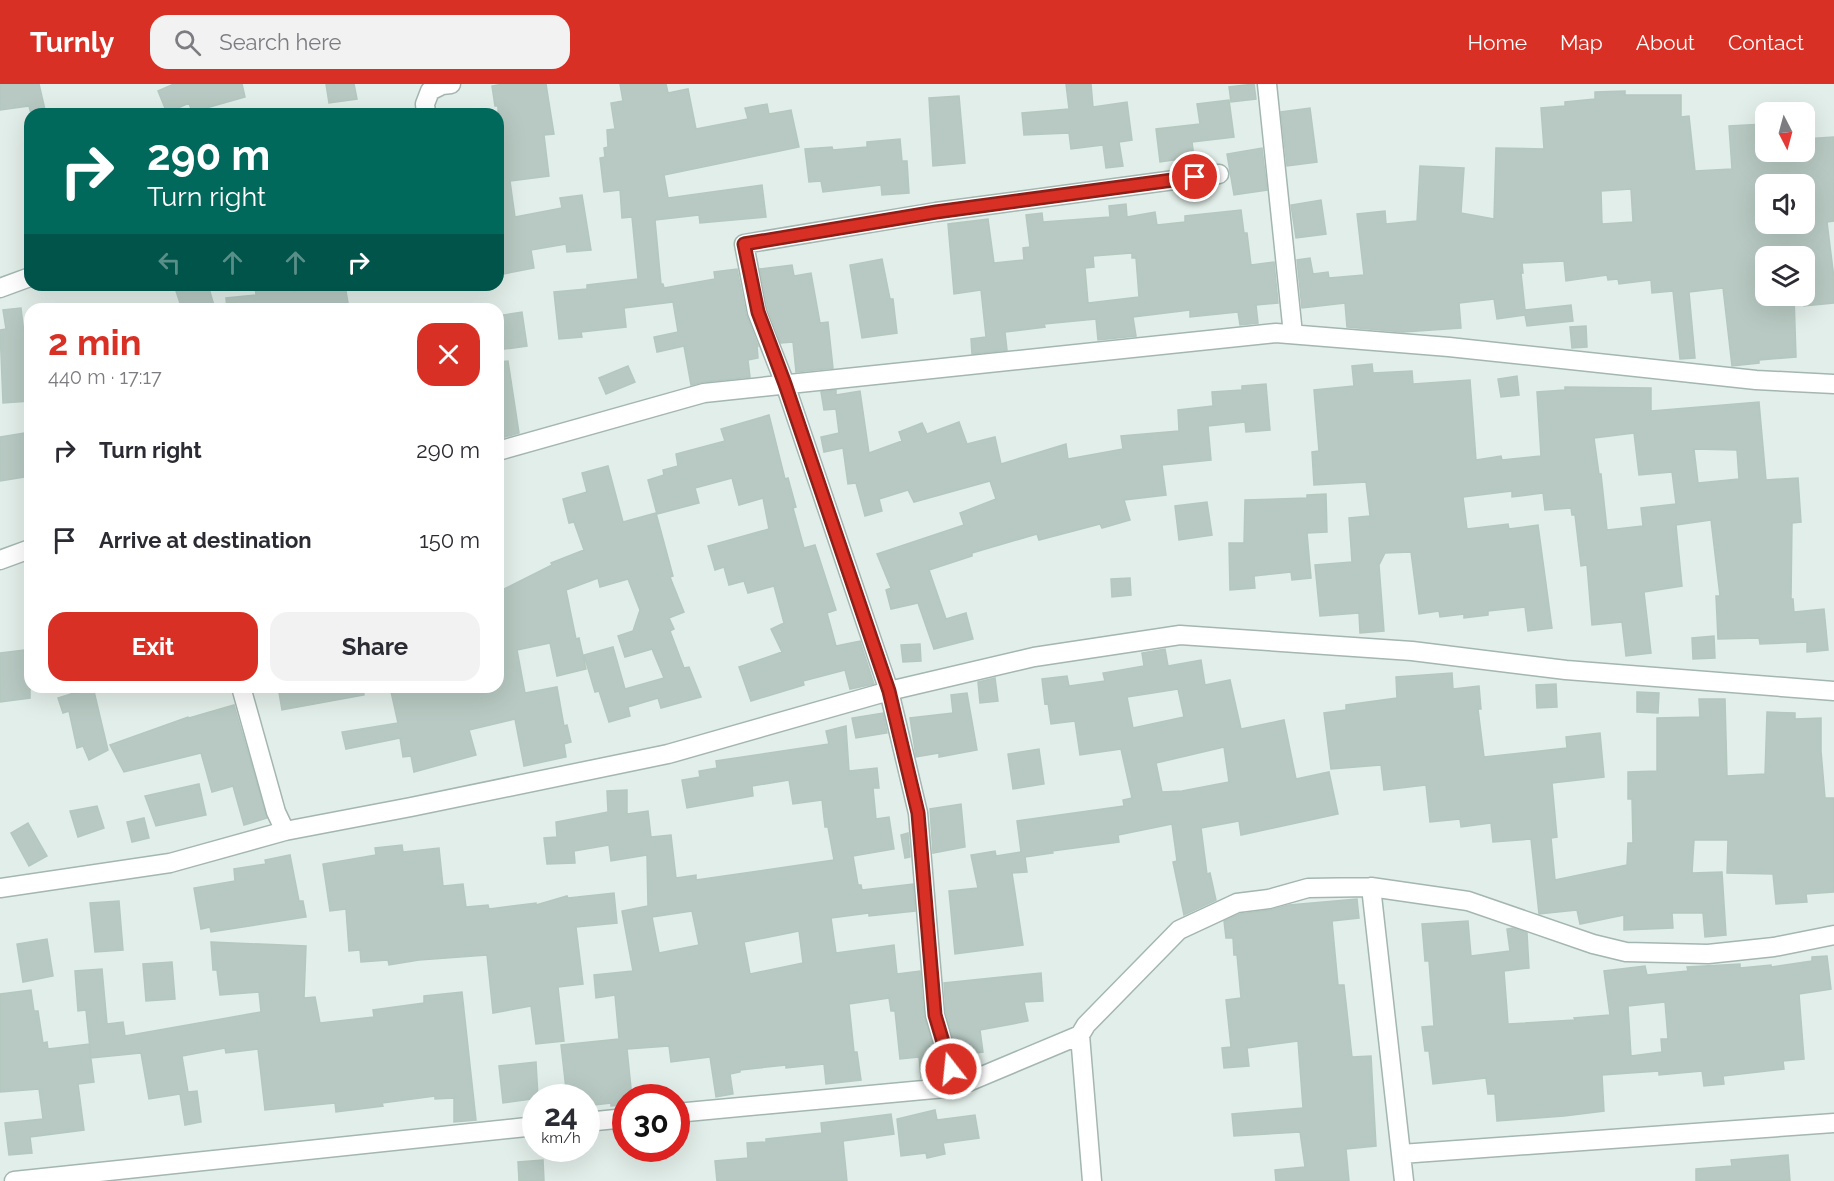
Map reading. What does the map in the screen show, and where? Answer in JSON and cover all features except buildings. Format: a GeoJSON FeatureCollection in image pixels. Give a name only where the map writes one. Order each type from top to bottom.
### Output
{"type":"FeatureCollection","features":[{"type":"Feature","properties":{"kind":"street"},"geometry":{"type":"LineString","coordinates":[[425,108],[430,91],[451,84]]}},
{"type":"Feature","properties":{"kind":"street"},"geometry":{"type":"LineString","coordinates":[[1267,84],[1293,334]]}},
{"type":"Feature","properties":{"kind":"street"},"geometry":{"type":"LineString","coordinates":[[956,1087],[935,1015],[918,813],[889,691],[785,384],[758,312],[744,244],[936,212],[1218,174]]}},
{"type":"Feature","properties":{"kind":"street"},"geometry":{"type":"LineString","coordinates":[[0,288],[24,279]]}},
{"type":"Feature","properties":{"kind":"street"},"geometry":{"type":"LineString","coordinates":[[504,449],[704,393],[1276,333],[1449,348],[1756,380],[1834,384]]}},
{"type":"Feature","properties":{"kind":"street"},"geometry":{"type":"LineString","coordinates":[[0,560],[24,551]]}},
{"type":"Feature","properties":{"kind":"street"},"geometry":{"type":"LineString","coordinates":[[0,888],[170,863],[285,831],[668,754],[889,691],[1034,657],[1179,634],[1412,651],[1566,670],[1834,691]]}},
{"type":"Feature","properties":{"kind":"street"},"geometry":{"type":"LineString","coordinates":[[243,693],[276,812],[285,831]]}},
{"type":"Feature","properties":{"kind":"street"},"geometry":{"type":"LineString","coordinates":[[1092,1181],[1080,1035],[1086,1025],[1179,930],[1237,903],[1269,899],[1308,888],[1371,887],[1468,901],[1593,944],[1626,952],[1708,954],[1774,947],[1834,935]]}},
{"type":"Feature","properties":{"kind":"street"},"geometry":{"type":"LineString","coordinates":[[1371,887],[1404,1181]]}},
{"type":"Feature","properties":{"kind":"street"},"geometry":{"type":"LineString","coordinates":[[690,1112],[956,1087],[1080,1035]]}},
{"type":"Feature","properties":{"kind":"street"},"geometry":{"type":"LineString","coordinates":[[1401,1154],[1834,1123]]}},
{"type":"Feature","properties":{"kind":"street"},"geometry":{"type":"LineString","coordinates":[[14,1181],[522,1127]]}},
{"type":"Feature","properties":{"kind":"route"},"geometry":{"type":"LineString","coordinates":[[951,1069],[935,1015],[918,813],[889,691],[785,384],[758,312],[744,244],[936,212],[1195,177]]}}]}
